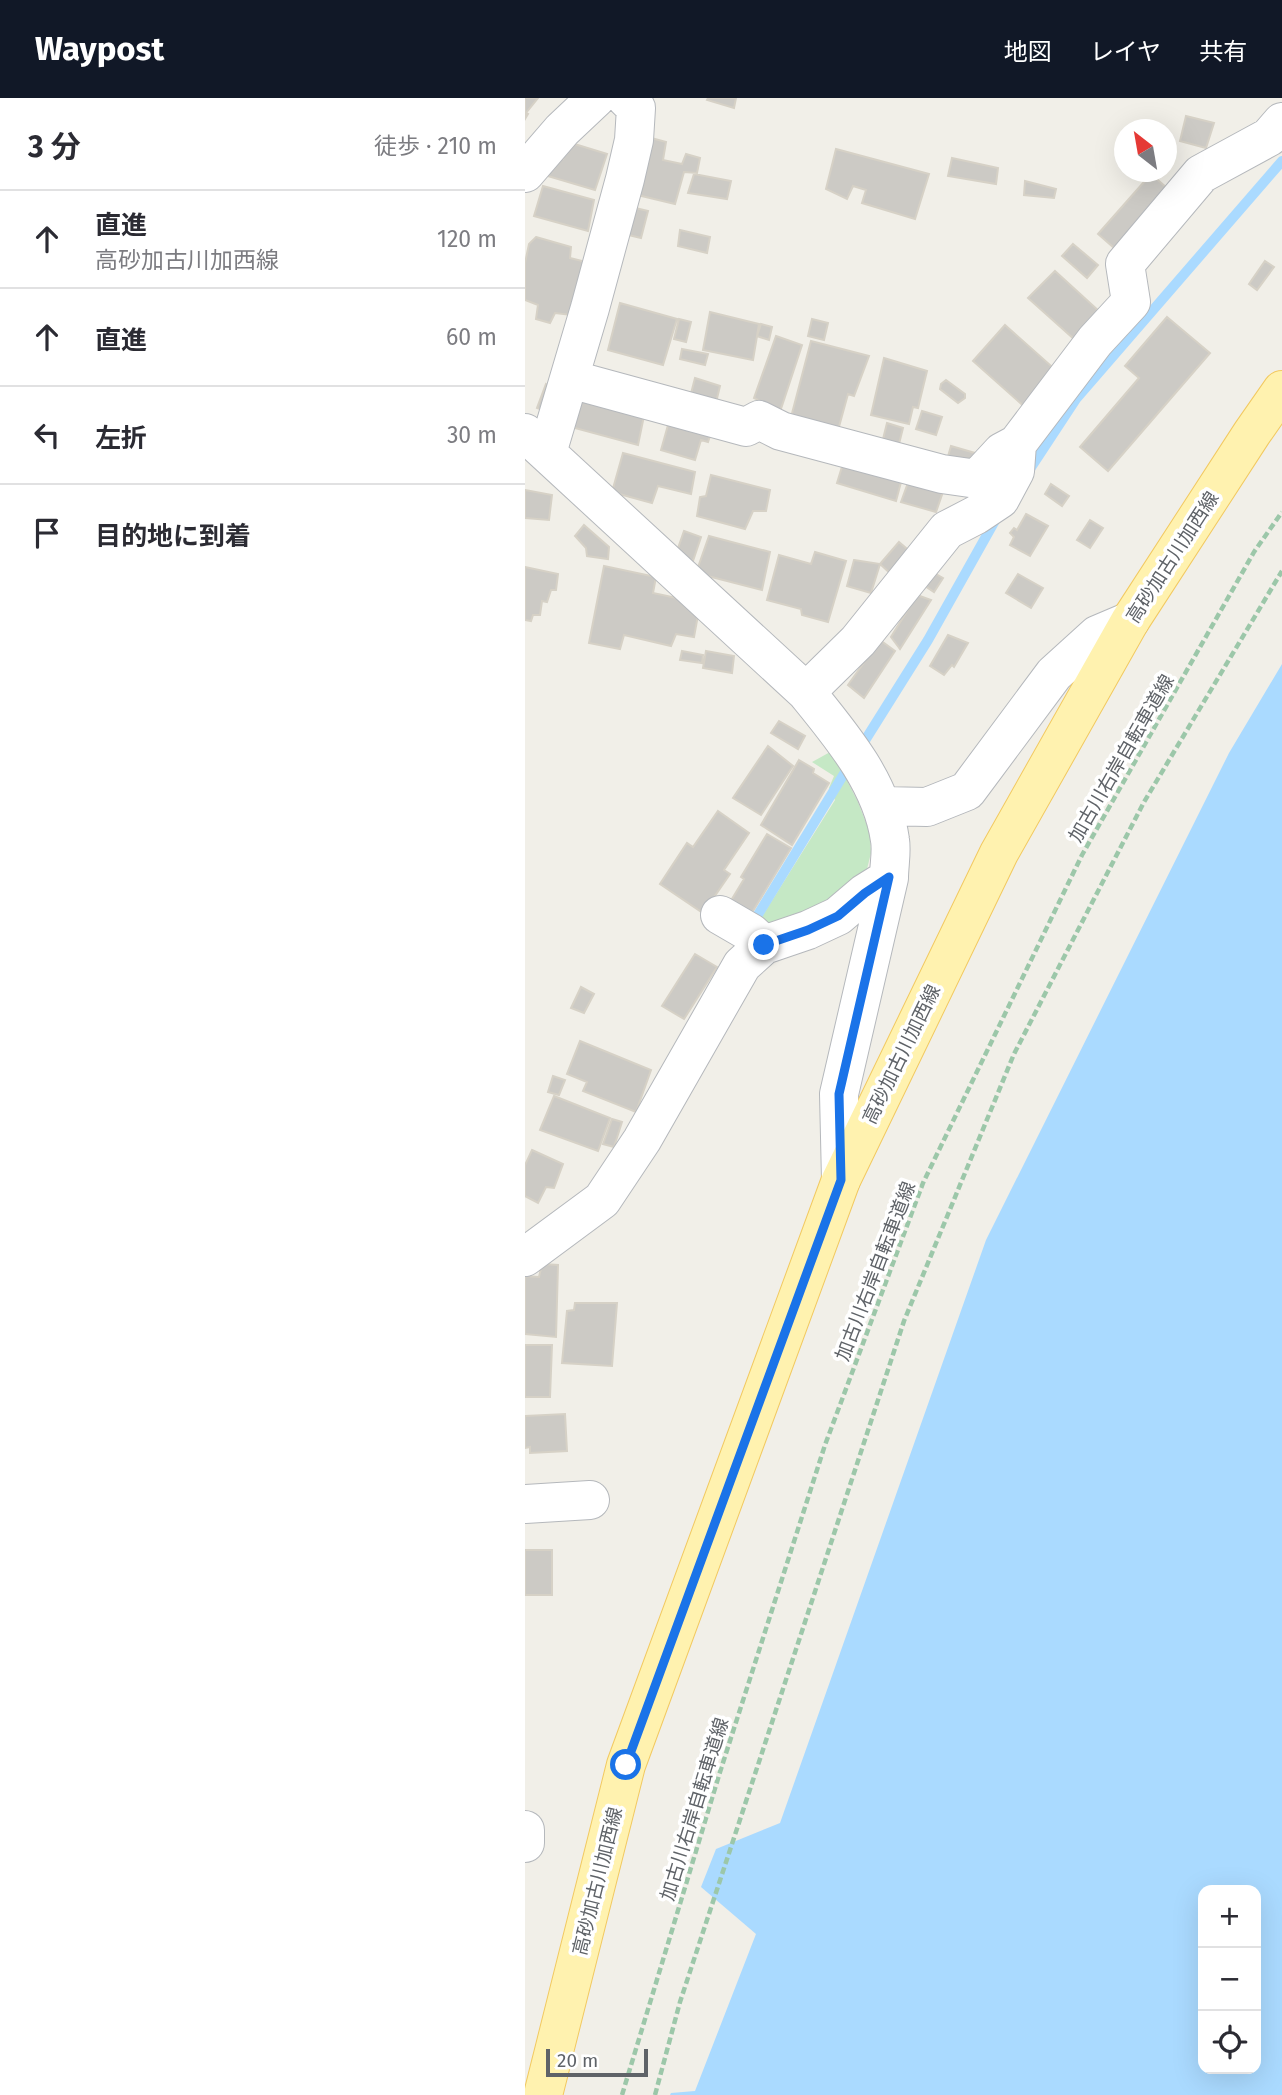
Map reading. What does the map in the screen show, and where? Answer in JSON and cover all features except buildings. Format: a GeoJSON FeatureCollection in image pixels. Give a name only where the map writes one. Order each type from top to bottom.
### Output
{"type":"FeatureCollection","features":[{"type":"Feature","properties":{"kind":"main road","name":"高砂加古川加西線"},"geometry":{"type":"LineString","coordinates":[[543,2095],[626,1765],[841,1180],[999,853],[1131,621],[1282,390]]}},
{"type":"Feature","properties":{"kind":"street"},"geometry":{"type":"LineString","coordinates":[[525,173],[562,130],[596,98]]}},
{"type":"Feature","properties":{"kind":"street"},"geometry":{"type":"LineString","coordinates":[[626,98],[636,108],[634,140],[570,379],[536,443],[806,692],[841,736],[883,806],[891,842],[889,877],[839,1094],[841,1180]]}},
{"type":"Feature","properties":{"kind":"street"},"geometry":{"type":"LineString","coordinates":[[806,692],[858,641],[947,530],[977,479],[1002,452],[1017,444],[1095,341],[1131,302],[1125,264],[1201,174],[1269,137],[1282,122]]}},
{"type":"Feature","properties":{"kind":"street"},"geometry":{"type":"LineString","coordinates":[[570,379],[746,427],[759,421],[781,431],[943,474],[977,479]]}},
{"type":"Feature","properties":{"kind":"street"},"geometry":{"type":"LineString","coordinates":[[947,530],[1000,499],[1015,471],[1017,444]]}},
{"type":"Feature","properties":{"kind":"street"},"geometry":{"type":"LineString","coordinates":[[883,806],[927,807],[967,791],[1055,674],[1097,635],[1131,621]]}},
{"type":"Feature","properties":{"kind":"street"},"geometry":{"type":"LineString","coordinates":[[525,1257],[602,1200],[642,1140],[741,965],[743,930],[808,930],[838,916],[889,877]]}},
{"type":"Feature","properties":{"kind":"street"},"geometry":{"type":"LineString","coordinates":[[525,1504],[590,1500]]}},
{"type":"Feature","properties":{"kind":"street"},"geometry":{"type":"LineString","coordinates":[[525,1830],[525,1843]]}},
{"type":"Feature","properties":{"kind":"path","name":"加古川右岸自転車道線"},"geometry":{"type":"LineString","coordinates":[[622,2095],[720,1772],[825,1445],[923,1183],[1081,855],[1254,552],[1282,512]]}},
{"type":"Feature","properties":{"kind":"path"},"geometry":{"type":"LineString","coordinates":[[655,2095],[680,2002],[909,1308],[1014,1054],[1144,802],[1282,571]]}},
{"type":"Feature","properties":{"kind":"green space"},"geometry":{"type":"Polygon","coordinates":[[[832,751],[858,802],[870,833],[871,853],[866,873],[833,910],[756,926],[835,800],[829,788],[834,776],[812,762],[832,751]]]}},
{"type":"Feature","properties":{"kind":"water"},"geometry":{"type":"Polygon","coordinates":[[[1282,664],[1282,2095],[670,2095],[695,2091],[756,1934],[701,1887],[716,1849],[780,1823],[986,1240],[1229,753],[1282,664]]]}},
{"type":"Feature","properties":{"kind":"waterway"},"geometry":{"type":"LineString","coordinates":[[1028,472],[1076,399],[1282,161]]}},
{"type":"Feature","properties":{"kind":"waterway"},"geometry":{"type":"LineString","coordinates":[[859,750],[928,640],[997,517]]}},
{"type":"Feature","properties":{"kind":"waterway"},"geometry":{"type":"LineString","coordinates":[[751,926],[850,764]]}},
{"type":"Feature","properties":{"kind":"route"},"geometry":{"type":"LineString","coordinates":[[626,1765],[841,1180],[839,1094],[889,877],[838,916],[764,945]]}}]}
